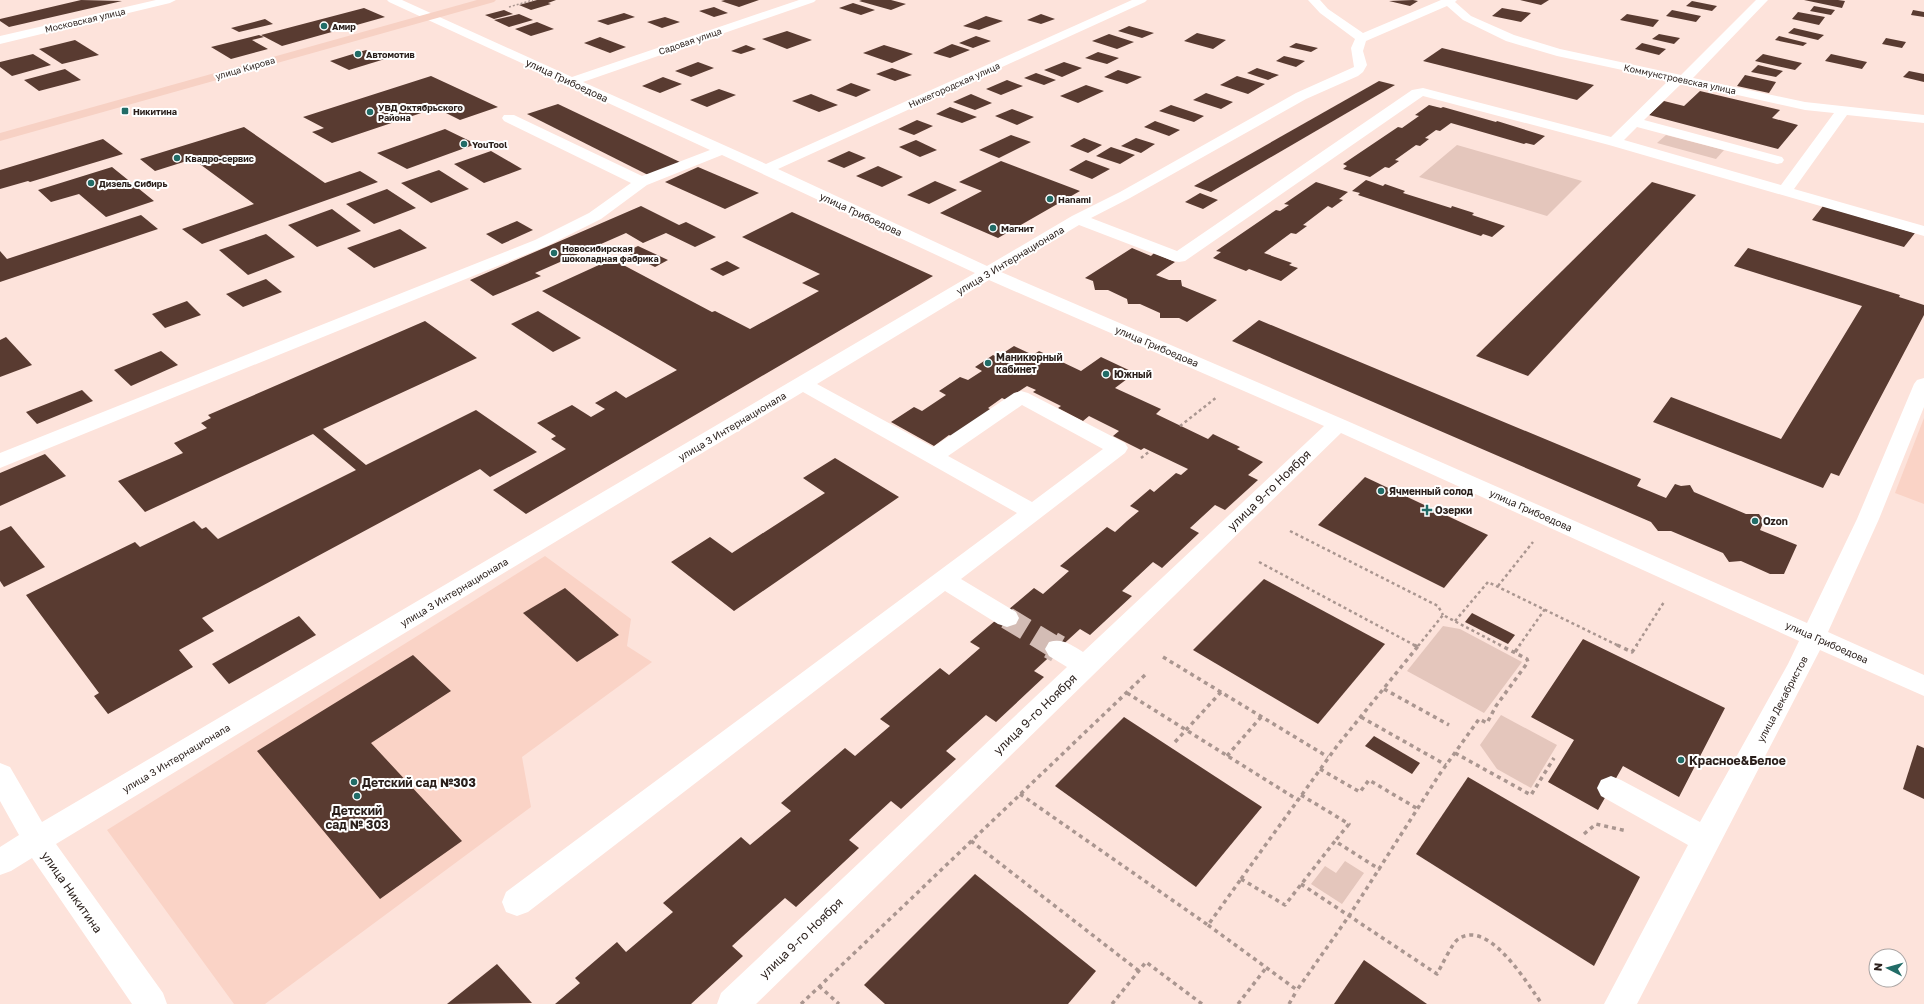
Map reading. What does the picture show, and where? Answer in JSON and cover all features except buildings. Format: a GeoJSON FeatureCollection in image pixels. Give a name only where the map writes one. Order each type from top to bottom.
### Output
{"type":"FeatureCollection","features":[{"type":"Feature","properties":{"kind":"main road","name":"улица Кирова"},"geometry":{"type":"LineString","coordinates":[[0,137],[490,0]]}},
{"type":"Feature","properties":{"kind":"street","name":"Московская улица"},"geometry":{"type":"LineString","coordinates":[[0,40],[170,0]]}},
{"type":"Feature","properties":{"kind":"street","name":"улица Грибоедова"},"geometry":{"type":"LineString","coordinates":[[393,0],[432,16],[570,82],[766,169],[988,274],[1338,424],[1924,686]]}},
{"type":"Feature","properties":{"kind":"street","name":"Садовая улица"},"geometry":{"type":"LineString","coordinates":[[570,82],[810,0]]}},
{"type":"Feature","properties":{"kind":"street","name":"Нижегородская улица"},"geometry":{"type":"LineString","coordinates":[[766,169],[1141,0]]}},
{"type":"Feature","properties":{"kind":"street"},"geometry":{"type":"LineString","coordinates":[[1314,0],[1324,11],[1362,38],[1449,1]]}},
{"type":"Feature","properties":{"kind":"street"},"geometry":{"type":"LineString","coordinates":[[1614,142],[1675,82],[1685,79],[1762,0]]}},
{"type":"Feature","properties":{"kind":"street","name":"Коммунстроевская улица"},"geometry":{"type":"LineString","coordinates":[[1449,1],[1467,18],[1510,38],[1557,52],[1805,106],[1924,119]]}},
{"type":"Feature","properties":{"kind":"street","name":"улица 3 Интернационала"},"geometry":{"type":"LineString","coordinates":[[0,862],[1078,219],[1124,195],[1301,96],[1353,73],[1359,69],[1360,65],[1356,54],[1357,45],[1362,38]]}},
{"type":"Feature","properties":{"kind":"street"},"geometry":{"type":"LineString","coordinates":[[1078,219],[1179,256],[1417,93],[1423,92],[1614,142],[1924,231]]}},
{"type":"Feature","properties":{"kind":"street"},"geometry":{"type":"LineString","coordinates":[[1785,191],[1843,111]]}},
{"type":"Feature","properties":{"kind":"street"},"geometry":{"type":"LineString","coordinates":[[509,118],[642,182]]}},
{"type":"Feature","properties":{"kind":"street"},"geometry":{"type":"LineString","coordinates":[[1634,122],[1777,160]]}},
{"type":"Feature","properties":{"kind":"street"},"geometry":{"type":"LineString","coordinates":[[0,461],[541,243],[595,216],[642,182],[722,150]]}},
{"type":"Feature","properties":{"kind":"street"},"geometry":{"type":"LineString","coordinates":[[803,384],[1033,512]]}},
{"type":"Feature","properties":{"kind":"street","name":"улица Декабристов"},"geometry":{"type":"LineString","coordinates":[[1620,1004],[1800,665],[1868,519],[1895,450],[1924,384]]}},
{"type":"Feature","properties":{"kind":"street"},"geometry":{"type":"LineString","coordinates":[[517,902],[1118,448],[1021,397],[934,456]]}},
{"type":"Feature","properties":{"kind":"street","name":"улица 9-го Ноября"},"geometry":{"type":"LineString","coordinates":[[733,1004],[1338,424]]}},
{"type":"Feature","properties":{"kind":"street"},"geometry":{"type":"LineString","coordinates":[[944,579],[1008,618]]}},
{"type":"Feature","properties":{"kind":"street"},"geometry":{"type":"LineString","coordinates":[[1058,649],[1085,666]]}},
{"type":"Feature","properties":{"kind":"street","name":"улица Никитина"},"geometry":{"type":"LineString","coordinates":[[0,775],[37,841],[151,1004]]}},
{"type":"Feature","properties":{"kind":"street"},"geometry":{"type":"LineString","coordinates":[[1610,788],[1706,840]]}},
{"type":"Feature","properties":{"kind":"path"},"geometry":{"type":"LineString","coordinates":[[1180,426],[1238,381]]}},
{"type":"Feature","properties":{"kind":"path"},"geometry":{"type":"LineString","coordinates":[[1289,1004],[1297,990],[1349,916],[1446,765],[1478,719],[1487,723],[1496,706],[1528,662],[1525,656],[1443,615],[1438,606],[1290,531]]}},
{"type":"Feature","properties":{"kind":"path"},"geometry":{"type":"LineString","coordinates":[[1498,586],[1533,542]]}},
{"type":"Feature","properties":{"kind":"path"},"geometry":{"type":"LineString","coordinates":[[1259,562],[1418,647]]}},
{"type":"Feature","properties":{"kind":"path"},"geometry":{"type":"LineString","coordinates":[[1455,621],[1486,582],[1498,586],[1632,652],[1664,602]]}},
{"type":"Feature","properties":{"kind":"path"},"geometry":{"type":"LineString","coordinates":[[1515,652],[1545,609]]}},
{"type":"Feature","properties":{"kind":"path"},"geometry":{"type":"LineString","coordinates":[[1208,925],[1328,757],[1443,615]]}},
{"type":"Feature","properties":{"kind":"path"},"geometry":{"type":"LineString","coordinates":[[1163,657],[1328,757]]}},
{"type":"Feature","properties":{"kind":"path"},"geometry":{"type":"LineString","coordinates":[[802,1004],[971,840],[1128,693],[1145,675]]}},
{"type":"Feature","properties":{"kind":"path"},"geometry":{"type":"LineString","coordinates":[[1384,689],[1450,726]]}},
{"type":"Feature","properties":{"kind":"path"},"geometry":{"type":"LineString","coordinates":[[1175,742],[1221,692]]}},
{"type":"Feature","properties":{"kind":"path"},"geometry":{"type":"LineString","coordinates":[[1128,693],[1298,800]]}},
{"type":"Feature","properties":{"kind":"path"},"geometry":{"type":"LineString","coordinates":[[1227,756],[1262,717]]}},
{"type":"Feature","properties":{"kind":"path"},"geometry":{"type":"LineString","coordinates":[[1361,717],[1446,765]]}},
{"type":"Feature","properties":{"kind":"path"},"geometry":{"type":"LineString","coordinates":[[1455,753],[1531,795],[1554,758]]}},
{"type":"Feature","properties":{"kind":"path"},"geometry":{"type":"LineString","coordinates":[[1320,769],[1360,792],[1369,780],[1418,809]]}},
{"type":"Feature","properties":{"kind":"path"},"geometry":{"type":"LineString","coordinates":[[1020,794],[1208,925],[1297,990]]}},
{"type":"Feature","properties":{"kind":"path"},"geometry":{"type":"LineString","coordinates":[[1241,879],[1285,906],[1349,824],[1301,795]]}},
{"type":"Feature","properties":{"kind":"path"},"geometry":{"type":"LineString","coordinates":[[1584,834],[1596,824],[1628,831]]}},
{"type":"Feature","properties":{"kind":"path"},"geometry":{"type":"LineString","coordinates":[[971,840],[1139,971]]}},
{"type":"Feature","properties":{"kind":"path"},"geometry":{"type":"LineString","coordinates":[[1335,841],[1379,868]]}},
{"type":"Feature","properties":{"kind":"path"},"geometry":{"type":"LineString","coordinates":[[1301,884],[1437,974],[1457,940],[1470,935],[1490,941],[1504,952],[1542,1004]]}},
{"type":"Feature","properties":{"kind":"path"},"geometry":{"type":"LineString","coordinates":[[1112,1004],[1146,962],[1202,1004]]}},
{"type":"Feature","properties":{"kind":"path"},"geometry":{"type":"LineString","coordinates":[[1238,1004],[1266,968]]}},
{"type":"Feature","properties":{"kind":"path"},"geometry":{"type":"LineString","coordinates":[[820,986],[839,1004]]}},
{"type":"Feature","properties":{"kind":"shaded area"},"geometry":{"type":"Polygon","coordinates":[[[1666,135],[1724,150],[1716,159],[1657,143],[1666,135]]]}},
{"type":"Feature","properties":{"kind":"shaded area"},"geometry":{"type":"Polygon","coordinates":[[[1457,145],[1582,181],[1547,216],[1419,177],[1457,145]]]}},
{"type":"Feature","properties":{"kind":"shaded area"},"geometry":{"type":"Polygon","coordinates":[[[1924,418],[1924,504],[1895,493],[1924,418]]]}},
{"type":"Feature","properties":{"kind":"shaded area","name":"Детский сад №303"},"geometry":{"type":"Polygon","coordinates":[[[545,556],[631,619],[627,646],[652,662],[522,757],[531,807],[265,1004],[234,1004],[107,830],[545,556]]]}},
{"type":"Feature","properties":{"kind":"shaded area"},"geometry":{"type":"Polygon","coordinates":[[[1443,626],[1460,629],[1522,662],[1484,713],[1407,671],[1443,626]]]}},
{"type":"Feature","properties":{"kind":"shaded area"},"geometry":{"type":"Polygon","coordinates":[[[1501,715],[1557,745],[1531,788],[1497,769],[1480,745],[1501,715]]]}},
{"type":"Feature","properties":{"kind":"shaded area"},"geometry":{"type":"Polygon","coordinates":[[[1345,861],[1364,873],[1342,904],[1311,884],[1325,866],[1336,873],[1345,861]]]}},
{"type":"Feature","properties":{"kind":"tunnel"},"geometry":{"type":"LineString","coordinates":[[1007,618],[1053,646]]}},
{"type":"Feature","properties":{"kind":"tunnel"},"geometry":{"type":"LineString","coordinates":[[1051,645],[1058,649]]}},
{"type":"Feature","properties":{"kind":"place","name":"Амир"},"geometry":{"type":"Point","coordinates":[324,26]}},
{"type":"Feature","properties":{"kind":"place","name":"Автомотив"},"geometry":{"type":"Point","coordinates":[358,54]}},
{"type":"Feature","properties":{"kind":"place","name":"Никитина"},"geometry":{"type":"Point","coordinates":[125,111]}},
{"type":"Feature","properties":{"kind":"place","name":"УВД Октябрьского Района"},"geometry":{"type":"Point","coordinates":[370,112]}},
{"type":"Feature","properties":{"kind":"place","name":"YouTool"},"geometry":{"type":"Point","coordinates":[464,144]}},
{"type":"Feature","properties":{"kind":"place","name":"Квадро-сервис"},"geometry":{"type":"Point","coordinates":[177,158]}},
{"type":"Feature","properties":{"kind":"place","name":"Дизель Сибирь"},"geometry":{"type":"Point","coordinates":[91,183]}},
{"type":"Feature","properties":{"kind":"place","name":"Hanami"},"geometry":{"type":"Point","coordinates":[1050,199]}},
{"type":"Feature","properties":{"kind":"place","name":"Магнит"},"geometry":{"type":"Point","coordinates":[993,228]}},
{"type":"Feature","properties":{"kind":"place","name":"Новосибирская шоколадная фабрика"},"geometry":{"type":"Point","coordinates":[554,253]}},
{"type":"Feature","properties":{"kind":"place","name":"Маникюрный кабинет"},"geometry":{"type":"Point","coordinates":[988,363]}},
{"type":"Feature","properties":{"kind":"place","name":"Южный"},"geometry":{"type":"Point","coordinates":[1106,374]}},
{"type":"Feature","properties":{"kind":"place","name":"Ячменный солод"},"geometry":{"type":"Point","coordinates":[1381,491]}},
{"type":"Feature","properties":{"kind":"place","name":"Озерки"},"geometry":{"type":"Point","coordinates":[1427,510]}},
{"type":"Feature","properties":{"kind":"place","name":"Ozon"},"geometry":{"type":"Point","coordinates":[1755,521]}},
{"type":"Feature","properties":{"kind":"place","name":"Красное&Белое"},"geometry":{"type":"Point","coordinates":[1681,760]}},
{"type":"Feature","properties":{"kind":"place","name":"Детский сад №303"},"geometry":{"type":"Point","coordinates":[354,782]}},
{"type":"Feature","properties":{"kind":"place","name":"Детский сад № 303"},"geometry":{"type":"Point","coordinates":[357,796]}}]}
